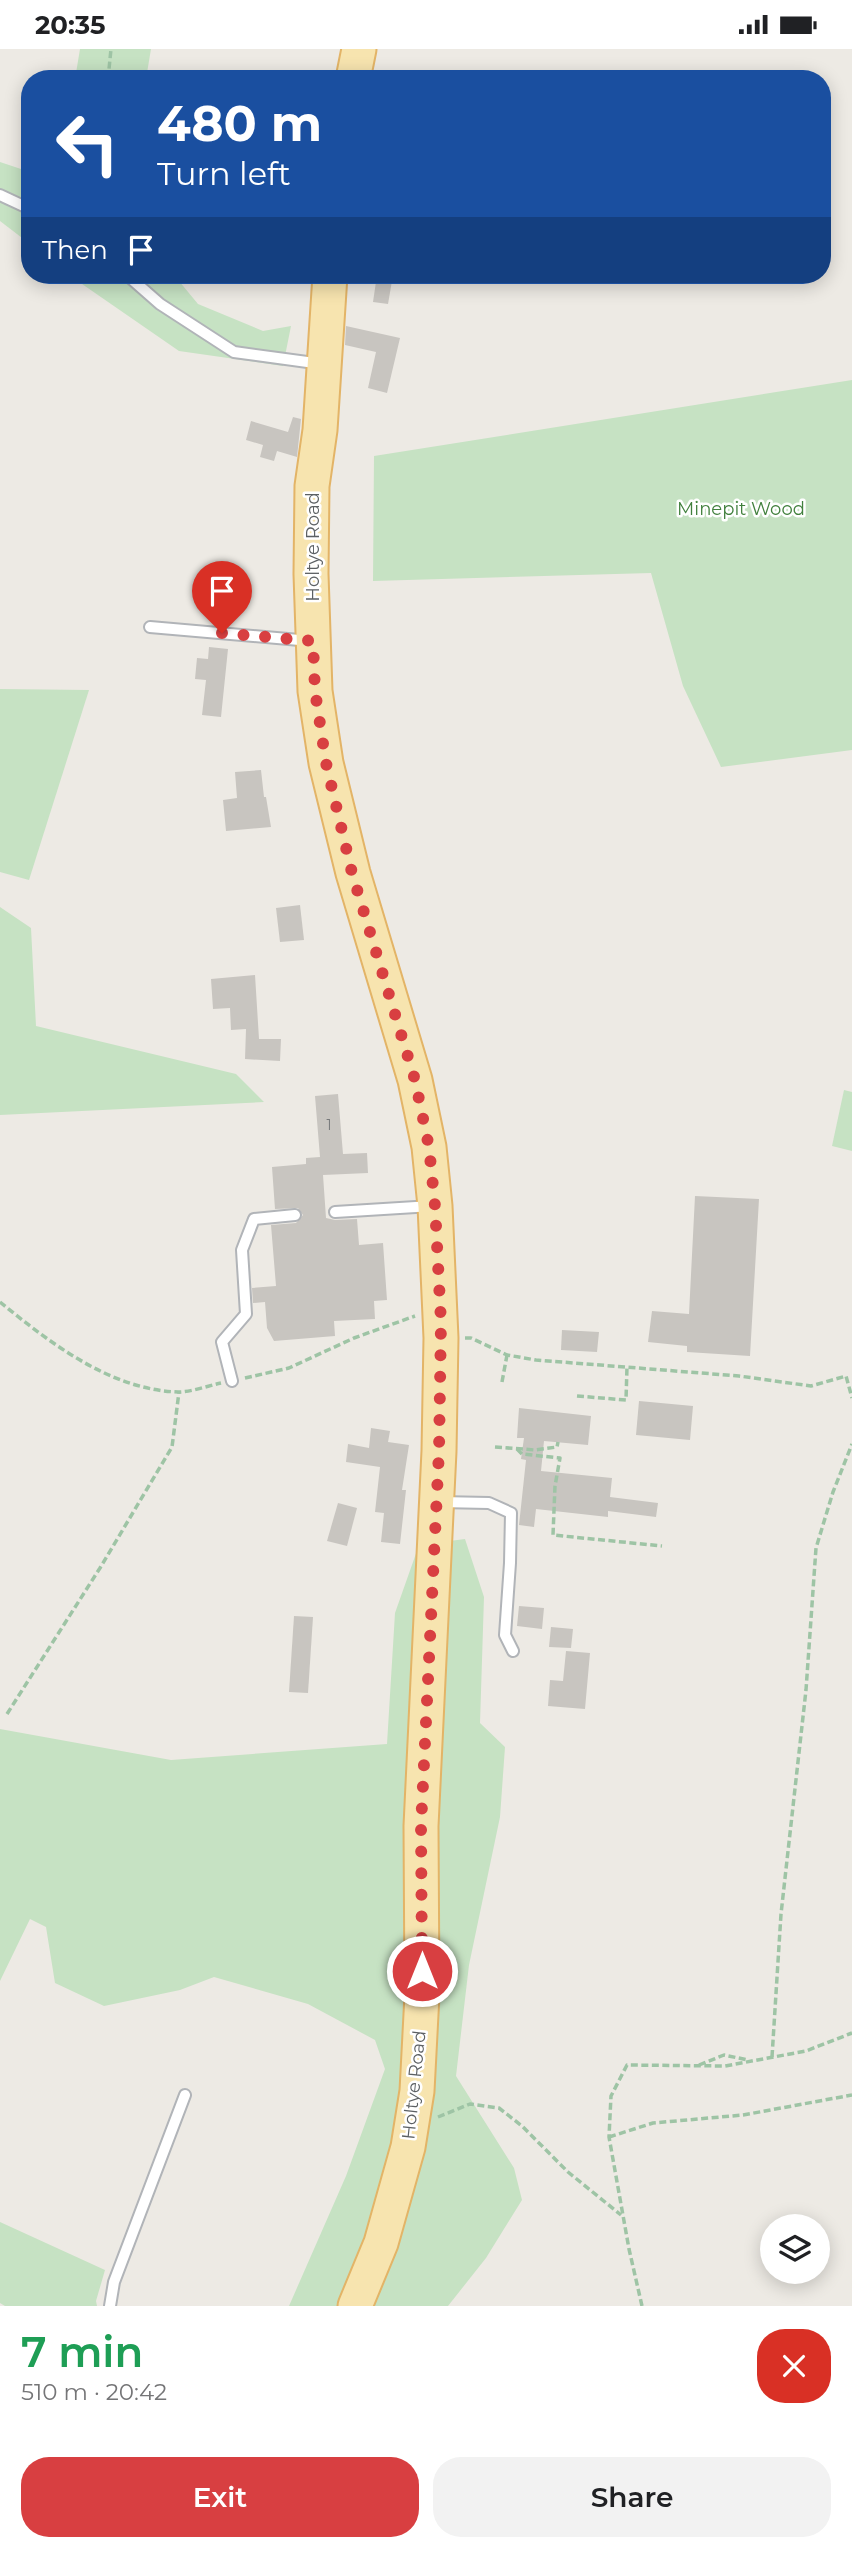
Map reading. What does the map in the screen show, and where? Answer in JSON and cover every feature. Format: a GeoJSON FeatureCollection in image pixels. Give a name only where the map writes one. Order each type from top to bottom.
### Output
{"type":"FeatureCollection","features":[{"type":"Feature","properties":{"kind":"main road"},"geometry":{"type":"LineString","coordinates":[[355,70],[359,49]]}},
{"type":"Feature","properties":{"kind":"main road","name":"Holtye Road"},"geometry":{"type":"LineString","coordinates":[[329,284],[320,430],[312,486],[311,574],[315,691],[326,763],[352,873],[415,1080],[429,1147],[435,1206],[441,1338],[421,1826],[422,1994],[417,2091],[411,2129],[381,2243],[355,2306]]}},
{"type":"Feature","properties":{"kind":"lane"},"geometry":{"type":"LineString","coordinates":[[0,195],[21,205]]}},
{"type":"Feature","properties":{"kind":"lane"},"geometry":{"type":"LineString","coordinates":[[137,284],[160,304],[234,352],[323,364]]}},
{"type":"Feature","properties":{"kind":"lane"},"geometry":{"type":"LineString","coordinates":[[150,627],[313,641]]}},
{"type":"Feature","properties":{"kind":"lane"},"geometry":{"type":"LineString","coordinates":[[335,1212],[435,1206]]}},
{"type":"Feature","properties":{"kind":"lane"},"geometry":{"type":"LineString","coordinates":[[232,1381],[222,1342],[246,1314],[242,1250],[254,1219],[295,1215]]}},
{"type":"Feature","properties":{"kind":"lane"},"geometry":{"type":"LineString","coordinates":[[436,1501],[489,1503],[511,1513],[505,1635],[513,1651]]}},
{"type":"Feature","properties":{"kind":"lane"},"geometry":{"type":"LineString","coordinates":[[110,2306],[114,2283],[185,2095]]}},
{"type":"Feature","properties":{"kind":"path"},"geometry":{"type":"LineString","coordinates":[[109,70],[111,49]]}},
{"type":"Feature","properties":{"kind":"path"},"geometry":{"type":"LineString","coordinates":[[441,1338],[471,1338],[507,1356],[739,1376],[811,1386],[845,1376],[852,1398]]}},
{"type":"Feature","properties":{"kind":"path"},"geometry":{"type":"LineString","coordinates":[[502,1382],[507,1356]]}},
{"type":"Feature","properties":{"kind":"path"},"geometry":{"type":"LineString","coordinates":[[577,1396],[626,1400],[628,1367]]}},
{"type":"Feature","properties":{"kind":"path"},"geometry":{"type":"LineString","coordinates":[[7,1714],[100,1568],[172,1447],[179,1392]]}},
{"type":"Feature","properties":{"kind":"path"},"geometry":{"type":"LineString","coordinates":[[495,1447],[535,1450],[557,1447],[558,1442]]}},
{"type":"Feature","properties":{"kind":"path"},"geometry":{"type":"LineString","coordinates":[[772,2057],[781,1914],[806,1690],[816,1548],[833,1492],[852,1444]]}},
{"type":"Feature","properties":{"kind":"path"},"geometry":{"type":"LineString","coordinates":[[517,1449],[522,1454],[534,1457],[560,1458],[555,1486],[553,1535],[662,1546]]}},
{"type":"Feature","properties":{"kind":"path"},"geometry":{"type":"LineString","coordinates":[[642,2306],[609,2137],[611,2096],[627,2065],[725,2066],[806,2051],[852,2033]]}},
{"type":"Feature","properties":{"kind":"path"},"geometry":{"type":"LineString","coordinates":[[697,2066],[724,2055],[753,2061]]}},
{"type":"Feature","properties":{"kind":"path"},"geometry":{"type":"LineString","coordinates":[[609,2137],[653,2123],[743,2115],[852,2095]]}},
{"type":"Feature","properties":{"kind":"path"},"geometry":{"type":"LineString","coordinates":[[411,2129],[470,2104],[499,2108],[522,2126],[568,2172],[623,2216]]}},
{"type":"Feature","properties":{"kind":"green space"},"geometry":{"type":"Polygon","coordinates":[[[80,49],[151,49],[148,70],[76,70],[80,49]]]}},
{"type":"Feature","properties":{"kind":"green space"},"geometry":{"type":"Polygon","coordinates":[[[0,162],[21,169],[21,237],[0,221],[0,162]]]}},
{"type":"Feature","properties":{"kind":"green space"},"geometry":{"type":"Polygon","coordinates":[[[82,284],[181,284],[198,304],[263,331],[291,326],[283,366],[179,351],[82,284]]]}},
{"type":"Feature","properties":{"kind":"green space","name":"Minepit Wood"},"geometry":{"type":"Polygon","coordinates":[[[852,380],[852,750],[721,767],[683,686],[651,573],[373,581],[374,456],[852,380]]]}},
{"type":"Feature","properties":{"kind":"green space"},"geometry":{"type":"Polygon","coordinates":[[[0,689],[89,690],[29,880],[0,872],[0,689]]]}},
{"type":"Feature","properties":{"kind":"green space"},"geometry":{"type":"Polygon","coordinates":[[[0,907],[31,928],[36,1026],[236,1074],[264,1102],[0,1115],[0,907]]]}},
{"type":"Feature","properties":{"kind":"green space"},"geometry":{"type":"Polygon","coordinates":[[[844,1090],[852,1092],[852,1151],[832,1146],[844,1090]]]}},
{"type":"Feature","properties":{"kind":"green space"},"geometry":{"type":"Polygon","coordinates":[[[465,1539],[484,1597],[480,1723],[505,1747],[500,1817],[469,1965],[456,2076],[514,2168],[522,2200],[486,2258],[448,2306],[289,2306],[346,2176],[385,2069],[375,2040],[308,2004],[214,1977],[180,1990],[104,2006],[55,1983],[46,1927],[30,1919],[0,1981],[0,1729],[171,1760],[387,1744],[395,1613],[419,1545],[465,1539]]]}},
{"type":"Feature","properties":{"kind":"green space"},"geometry":{"type":"Polygon","coordinates":[[[0,2222],[105,2270],[97,2306],[5,2306],[0,2303],[0,2222]]]}},
{"type":"Feature","properties":{"kind":"building"},"geometry":{"type":"Polygon","coordinates":[[[376,284],[391,284],[388,304],[373,302],[376,284]]]}},
{"type":"Feature","properties":{"kind":"building"},"geometry":{"type":"Polygon","coordinates":[[[346,326],[400,338],[387,393],[368,388],[376,352],[345,345],[346,326]]]}},
{"type":"Feature","properties":{"kind":"building"},"geometry":{"type":"Polygon","coordinates":[[[293,417],[301,419],[297,457],[277,451],[274,461],[260,457],[263,445],[246,440],[251,421],[288,432],[293,417]]]}},
{"type":"Feature","properties":{"kind":"building"},"geometry":{"type":"Polygon","coordinates":[[[209,647],[228,649],[221,717],[202,715],[206,680],[195,679],[197,658],[208,659],[209,647]]]}},
{"type":"Feature","properties":{"kind":"building"},"geometry":{"type":"Polygon","coordinates":[[[261,770],[271,827],[226,831],[223,800],[237,798],[235,772],[261,770]]]}},
{"type":"Feature","properties":{"kind":"building"},"geometry":{"type":"Polygon","coordinates":[[[300,905],[304,940],[280,942],[276,908],[300,905]]]}},
{"type":"Feature","properties":{"kind":"building"},"geometry":{"type":"Polygon","coordinates":[[[255,975],[259,1039],[281,1039],[280,1061],[245,1059],[246,1029],[231,1030],[230,1008],[213,1009],[211,979],[255,975]]]}},
{"type":"Feature","properties":{"kind":"building"},"geometry":{"type":"Polygon","coordinates":[[[338,1094],[343,1154],[367,1153],[368,1173],[323,1175],[326,1218],[357,1219],[359,1245],[383,1243],[387,1300],[374,1301],[375,1319],[334,1321],[335,1336],[274,1341],[267,1328],[265,1302],[253,1303],[252,1288],[276,1286],[271,1225],[296,1223],[303,1215],[298,1208],[275,1209],[272,1167],[306,1164],[306,1158],[320,1157],[315,1096],[338,1094]]]}},
{"type":"Feature","properties":{"kind":"building"},"geometry":{"type":"Polygon","coordinates":[[[695,1196],[759,1199],[750,1356],[687,1352],[687,1346],[648,1342],[652,1311],[689,1314],[695,1196]]]}},
{"type":"Feature","properties":{"kind":"building"},"geometry":{"type":"Polygon","coordinates":[[[562,1330],[599,1332],[597,1352],[561,1350],[562,1330]]]}},
{"type":"Feature","properties":{"kind":"building"},"geometry":{"type":"Polygon","coordinates":[[[639,1401],[693,1406],[690,1440],[636,1435],[639,1401]]]}},
{"type":"Feature","properties":{"kind":"building"},"geometry":{"type":"Polygon","coordinates":[[[519,1408],[591,1416],[588,1445],[544,1441],[541,1471],[612,1478],[610,1497],[658,1503],[656,1517],[608,1511],[608,1517],[536,1509],[534,1527],[519,1525],[526,1460],[521,1459],[524,1438],[517,1438],[519,1408]]]}},
{"type":"Feature","properties":{"kind":"building"},"geometry":{"type":"Polygon","coordinates":[[[371,1428],[390,1431],[388,1442],[409,1445],[402,1490],[406,1490],[400,1544],[381,1542],[384,1513],[375,1512],[380,1467],[346,1462],[348,1444],[369,1448],[371,1428]]]}},
{"type":"Feature","properties":{"kind":"building"},"geometry":{"type":"Polygon","coordinates":[[[338,1503],[357,1508],[347,1546],[327,1541],[338,1503]]]}},
{"type":"Feature","properties":{"kind":"building"},"geometry":{"type":"Polygon","coordinates":[[[519,1606],[544,1608],[542,1629],[517,1626],[519,1606]]]}},
{"type":"Feature","properties":{"kind":"building"},"geometry":{"type":"Polygon","coordinates":[[[294,1616],[313,1617],[308,1693],[289,1692],[294,1616]]]}},
{"type":"Feature","properties":{"kind":"building"},"geometry":{"type":"Polygon","coordinates":[[[551,1627],[573,1629],[571,1648],[549,1647],[551,1627]]]}},
{"type":"Feature","properties":{"kind":"building"},"geometry":{"type":"Polygon","coordinates":[[[566,1651],[590,1653],[585,1709],[548,1706],[550,1680],[563,1681],[566,1651]]]}},
{"type":"Feature","properties":{"kind":"route"},"geometry":{"type":"LineString","coordinates":[[222,633],[313,641],[315,691],[326,763],[352,873],[415,1080],[429,1147],[435,1206],[441,1361],[421,1826],[422,1971]]}}]}
